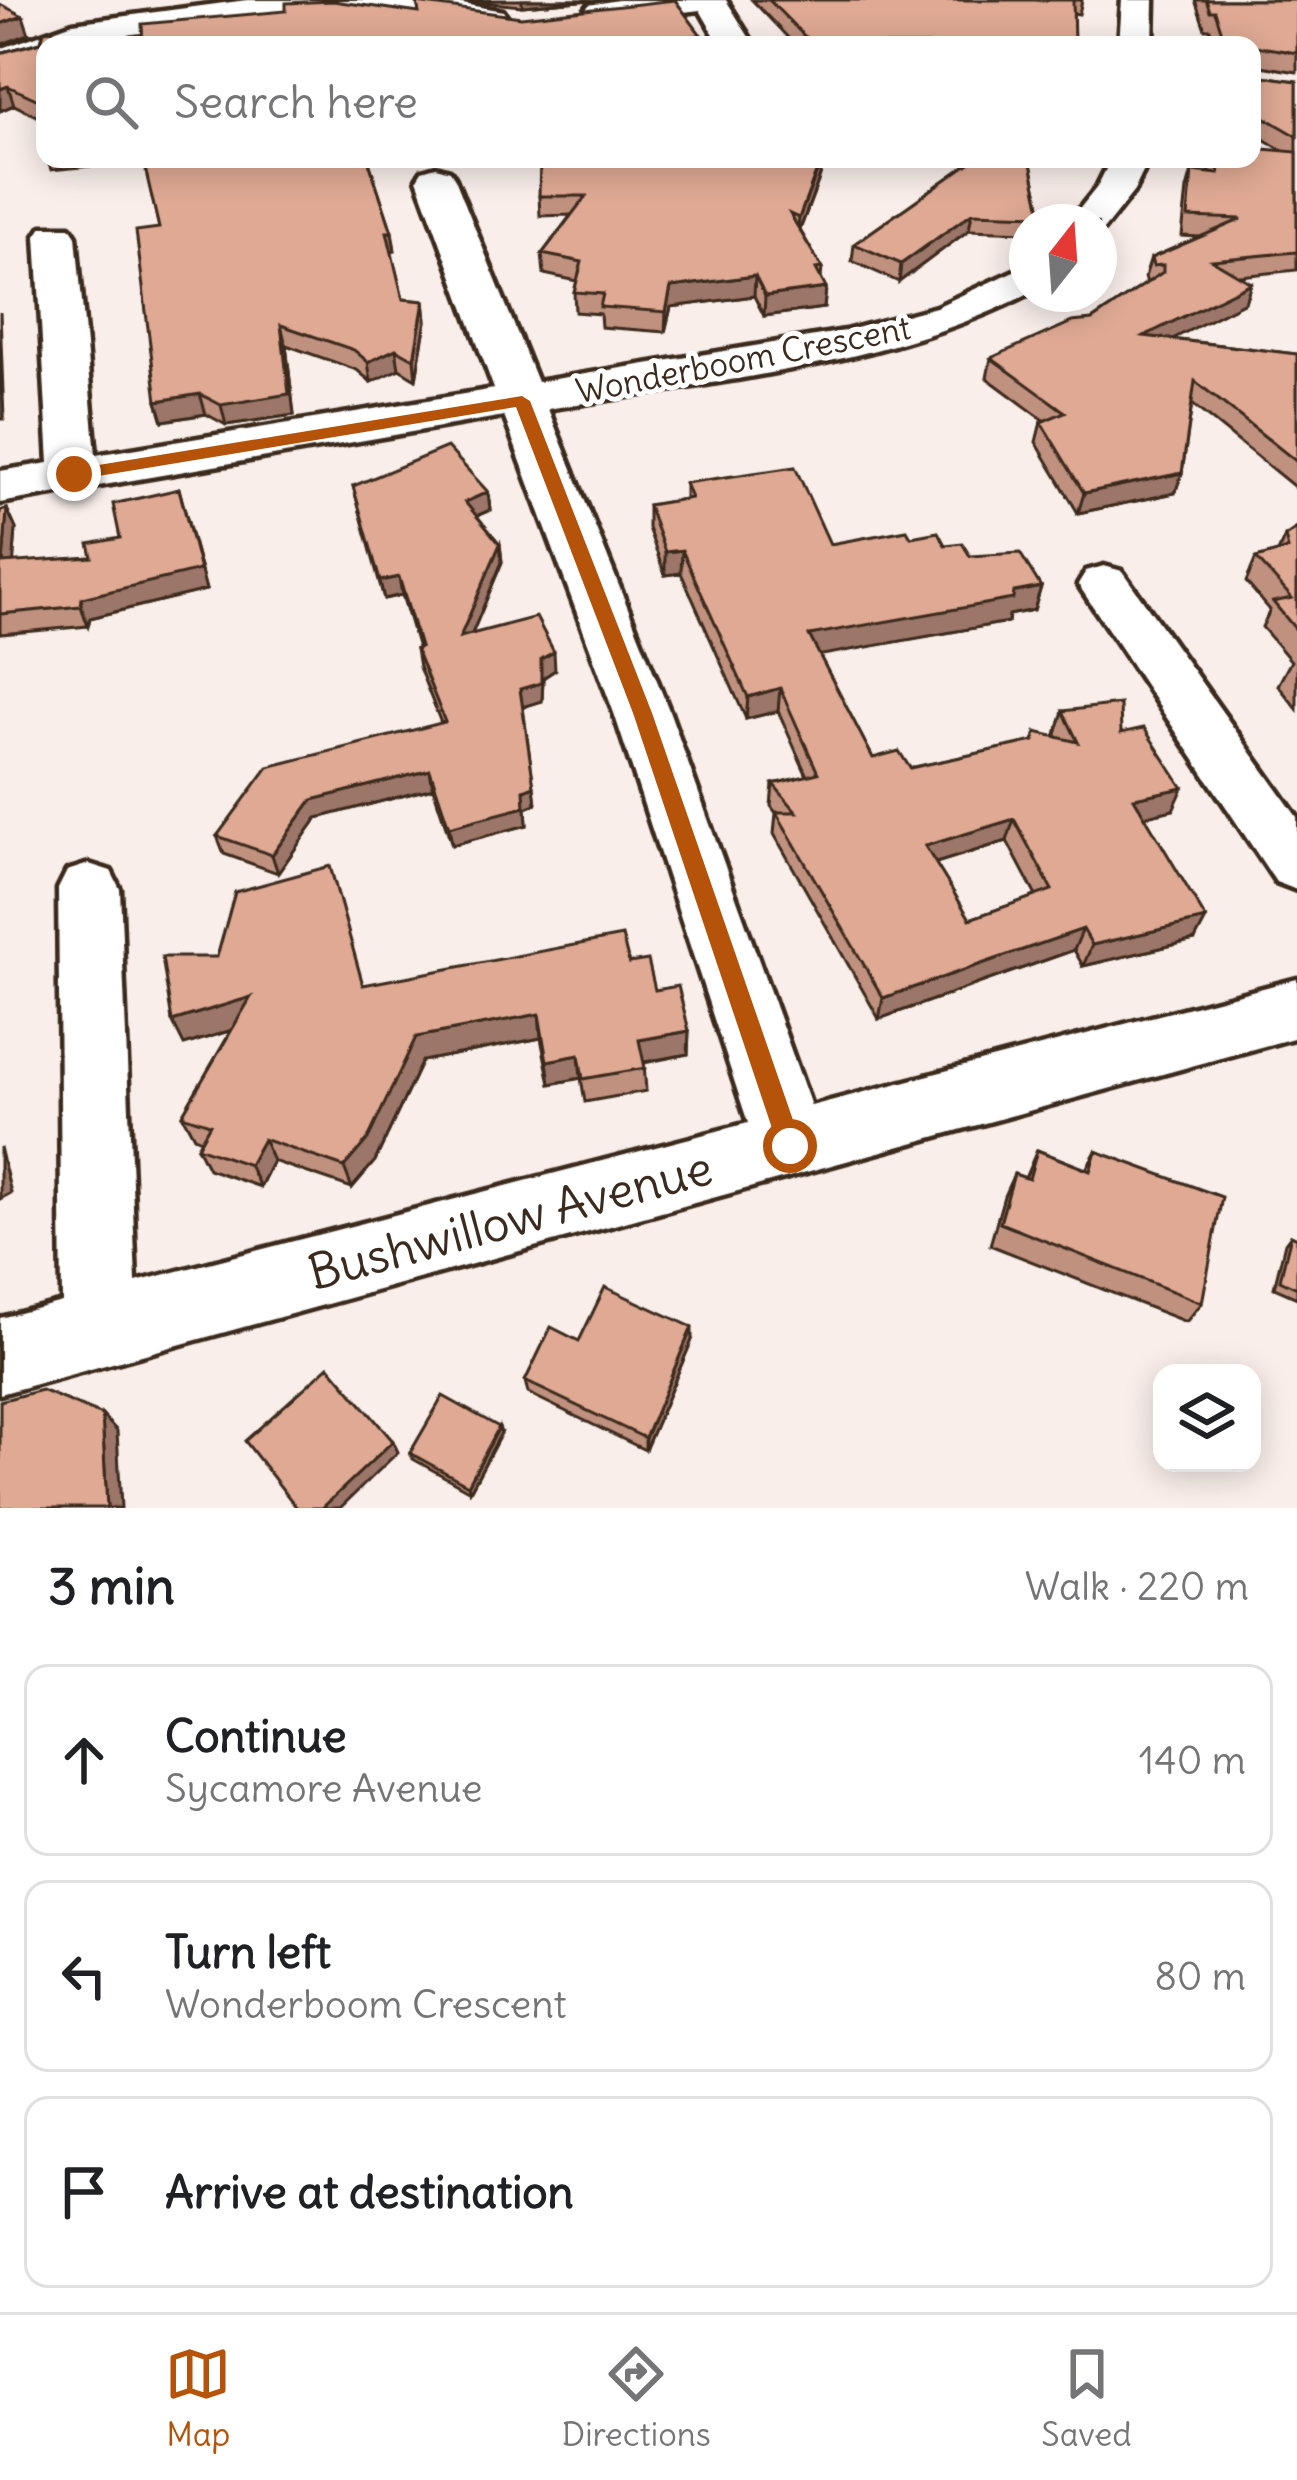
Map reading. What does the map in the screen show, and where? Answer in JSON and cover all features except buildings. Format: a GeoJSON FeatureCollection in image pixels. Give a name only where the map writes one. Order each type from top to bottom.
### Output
{"type":"FeatureCollection","features":[{"type":"Feature","properties":{"kind":"street"},"geometry":{"type":"LineString","coordinates":[[569,16],[706,0],[731,36]]}},
{"type":"Feature","properties":{"kind":"street"},"geometry":{"type":"LineString","coordinates":[[1136,36],[1138,0]]}},
{"type":"Feature","properties":{"kind":"street"},"geometry":{"type":"LineString","coordinates":[[65,36],[300,3],[407,5],[522,21]]}},
{"type":"Feature","properties":{"kind":"street"},"geometry":{"type":"LineString","coordinates":[[0,61],[36,47]]}},
{"type":"Feature","properties":{"kind":"street"},"geometry":{"type":"LineString","coordinates":[[1104,204],[1126,168]]}},
{"type":"Feature","properties":{"kind":"street","name":"Wonderboom Crescent"},"geometry":{"type":"LineString","coordinates":[[436,179],[522,401]]}},
{"type":"Feature","properties":{"kind":"street"},"geometry":{"type":"LineString","coordinates":[[56,236],[74,474]]}},
{"type":"Feature","properties":{"kind":"street","name":"Wonderboom Crescent"},"geometry":{"type":"LineString","coordinates":[[0,487],[848,344],[951,316],[1009,287]]}},
{"type":"Feature","properties":{"kind":"street"},"geometry":{"type":"LineString","coordinates":[[522,401],[642,713],[790,1146]]}},
{"type":"Feature","properties":{"kind":"street"},"geometry":{"type":"LineString","coordinates":[[1104,584],[1297,865]]}},
{"type":"Feature","properties":{"kind":"street"},"geometry":{"type":"LineString","coordinates":[[89,889],[100,1329]]}},
{"type":"Feature","properties":{"kind":"street","name":"Bushwillow Avenue"},"geometry":{"type":"LineString","coordinates":[[0,1356],[1297,1008]]}},
{"type":"Feature","properties":{"kind":"route"},"geometry":{"type":"LineString","coordinates":[[74,474],[522,401],[642,713],[790,1146]]}}]}
